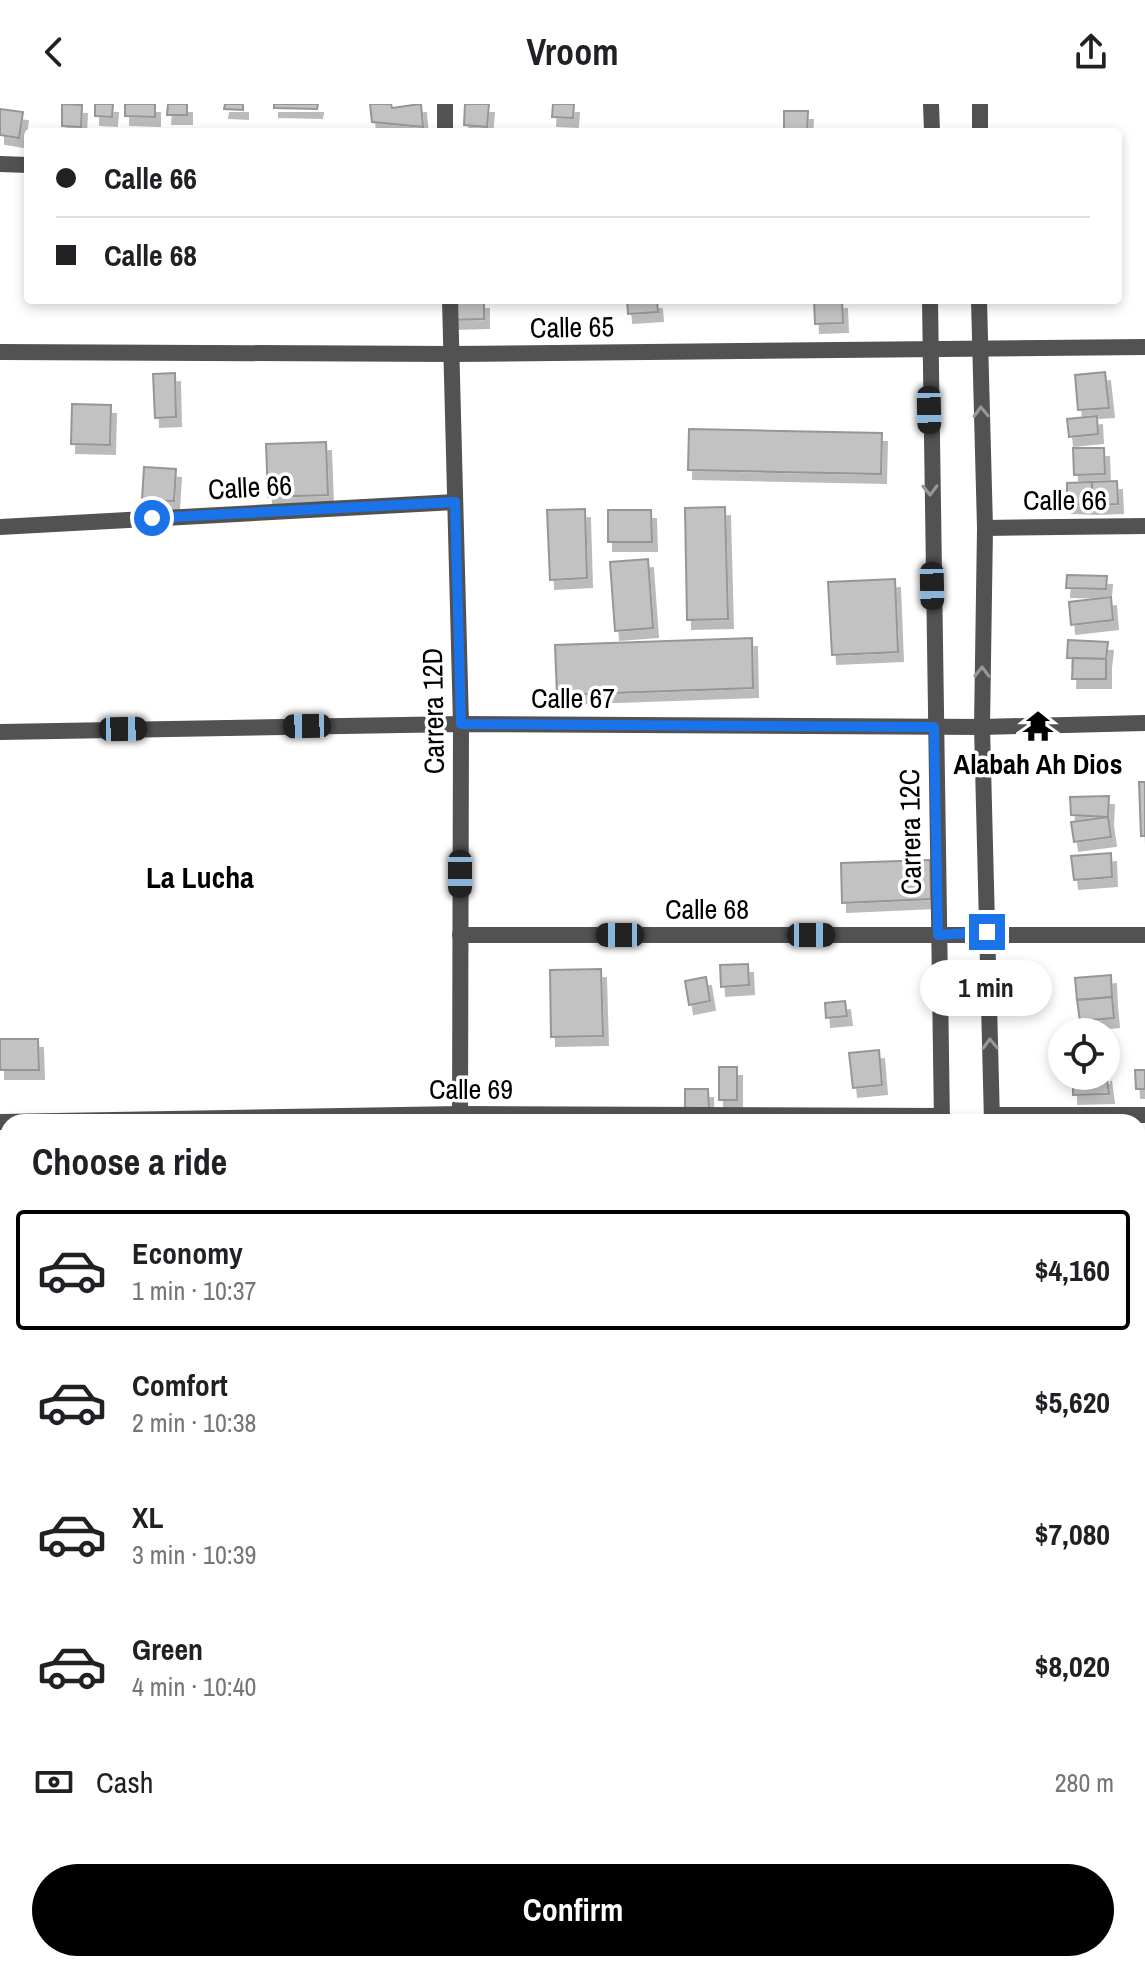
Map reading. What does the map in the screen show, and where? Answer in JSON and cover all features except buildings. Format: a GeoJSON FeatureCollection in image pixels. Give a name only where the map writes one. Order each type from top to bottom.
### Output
{"type":"FeatureCollection","features":[{"type":"Feature","properties":{"kind":"street"},"geometry":{"type":"LineString","coordinates":[[445,104],[445,128]]}},
{"type":"Feature","properties":{"kind":"street"},"geometry":{"type":"LineString","coordinates":[[931,104],[932,128]]}},
{"type":"Feature","properties":{"kind":"street"},"geometry":{"type":"LineString","coordinates":[[980,104],[980,128]]}},
{"type":"Feature","properties":{"kind":"street"},"geometry":{"type":"LineString","coordinates":[[0,164],[24,165]]}},
{"type":"Feature","properties":{"kind":"street","name":"Carrera 12D"},"geometry":{"type":"LineString","coordinates":[[450,304],[461,724],[460,1114]]}},
{"type":"Feature","properties":{"kind":"street","name":"Carrera 12C"},"geometry":{"type":"LineString","coordinates":[[930,304],[942,1114]]}},
{"type":"Feature","properties":{"kind":"street"},"geometry":{"type":"LineString","coordinates":[[979,304],[985,528],[982,727],[992,1114]]}},
{"type":"Feature","properties":{"kind":"street","name":"Calle 65"},"geometry":{"type":"LineString","coordinates":[[0,352],[452,354],[1145,347]]}},
{"type":"Feature","properties":{"kind":"street","name":"Calle 66"},"geometry":{"type":"LineString","coordinates":[[0,527],[455,502]]}},
{"type":"Feature","properties":{"kind":"street","name":"Calle 66"},"geometry":{"type":"LineString","coordinates":[[985,528],[1145,526]]}},
{"type":"Feature","properties":{"kind":"street","name":"Calle 67"},"geometry":{"type":"LineString","coordinates":[[0,732],[461,724],[982,727],[1145,723]]}},
{"type":"Feature","properties":{"kind":"street","name":"Calle 68"},"geometry":{"type":"LineString","coordinates":[[460,935],[938,935],[987,932],[1145,935]]}},
{"type":"Feature","properties":{"kind":"place","name":"Alabah Ah Dios"},"geometry":{"type":"Point","coordinates":[1038,726]}},
{"type":"Feature","properties":{"kind":"district","name":"La Lucha"},"geometry":{"type":"Point","coordinates":[200,878]}},
{"type":"Feature","properties":{"kind":"route"},"geometry":{"type":"LineString","coordinates":[[152,518],[455,502],[461,724],[934,727],[938,935],[987,932]]}}]}
